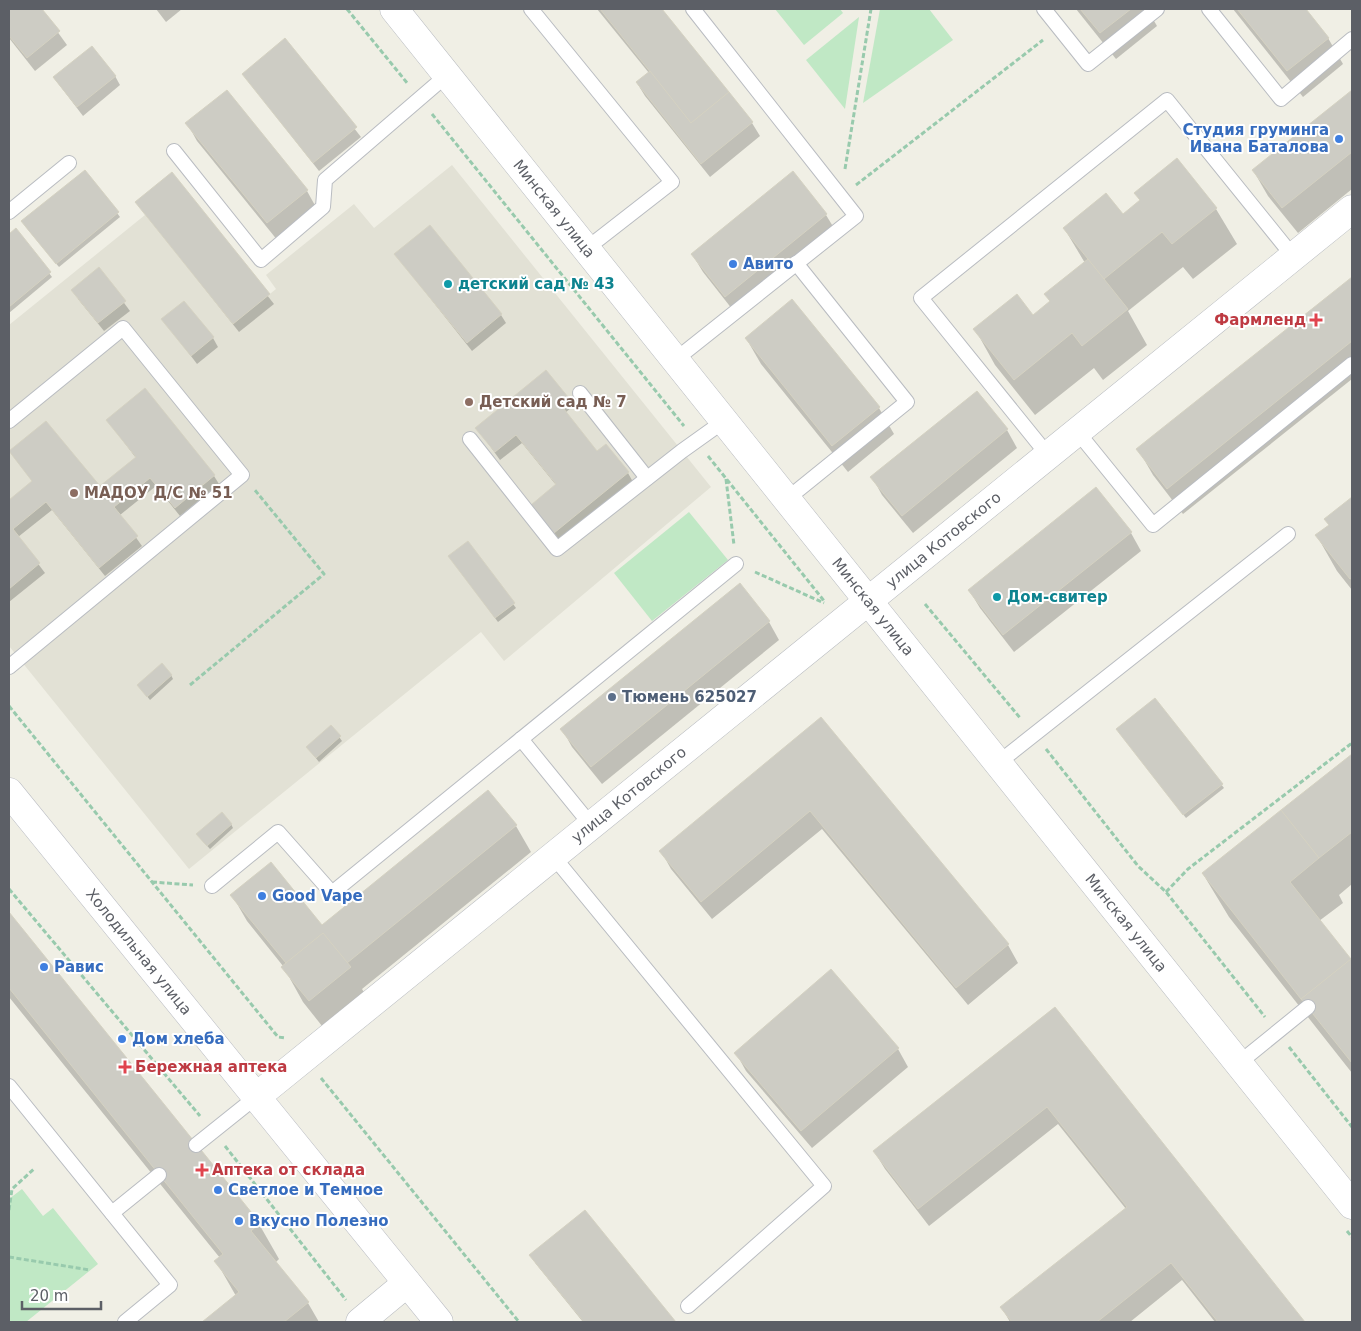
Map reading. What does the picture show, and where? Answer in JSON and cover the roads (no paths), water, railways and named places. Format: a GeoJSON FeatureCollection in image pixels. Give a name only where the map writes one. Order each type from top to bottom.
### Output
{"type":"FeatureCollection","features":[{"type":"Feature","properties":{"kind":"street","name":"Минская улица"},"geometry":{"type":"LineString","coordinates":[[394,9],[1352,1205]]}},
{"type":"Feature","properties":{"kind":"street","name":"улица Котовского"},"geometry":{"type":"LineString","coordinates":[[256,1097],[1352,208]]}},
{"type":"Feature","properties":{"kind":"street","name":"Холодильная улица"},"geometry":{"type":"LineString","coordinates":[[9,792],[438,1322]]}},
{"type":"Feature","properties":{"kind":"street"},"geometry":{"type":"LineString","coordinates":[[361,1321],[407,1283]]}},
{"type":"Feature","properties":{"kind":"lane"},"geometry":{"type":"LineString","coordinates":[[531,9],[672,182],[586,249]]}},
{"type":"Feature","properties":{"kind":"lane"},"geometry":{"type":"LineString","coordinates":[[675,360],[856,216],[693,9]]}},
{"type":"Feature","properties":{"kind":"lane"},"geometry":{"type":"LineString","coordinates":[[1044,9],[1088,64],[1157,9]]}},
{"type":"Feature","properties":{"kind":"lane"},"geometry":{"type":"LineString","coordinates":[[1209,9],[1281,99],[1352,38]]}},
{"type":"Feature","properties":{"kind":"lane"},"geometry":{"type":"LineString","coordinates":[[174,151],[261,260],[323,207],[326,180],[447,75]]}},
{"type":"Feature","properties":{"kind":"lane"},"geometry":{"type":"LineString","coordinates":[[1047,454],[921,298],[1167,100],[1292,255]]}},
{"type":"Feature","properties":{"kind":"lane"},"geometry":{"type":"LineString","coordinates":[[9,212],[69,163]]}},
{"type":"Feature","properties":{"kind":"lane"},"geometry":{"type":"LineString","coordinates":[[787,499],[907,402],[796,263]]}},
{"type":"Feature","properties":{"kind":"lane"},"geometry":{"type":"LineString","coordinates":[[9,422],[122,328],[242,475],[9,667]]}},
{"type":"Feature","properties":{"kind":"lane"},"geometry":{"type":"LineString","coordinates":[[1076,430],[1153,525],[1352,364]]}},
{"type":"Feature","properties":{"kind":"lane"},"geometry":{"type":"LineString","coordinates":[[580,394],[647,478]]}},
{"type":"Feature","properties":{"kind":"lane"},"geometry":{"type":"LineString","coordinates":[[470,439],[557,549],[647,478],[724,421]]}},
{"type":"Feature","properties":{"kind":"lane"},"geometry":{"type":"LineString","coordinates":[[998,763],[1288,534]]}},
{"type":"Feature","properties":{"kind":"lane"},"geometry":{"type":"LineString","coordinates":[[212,886],[278,832],[332,893],[736,564]]}},
{"type":"Feature","properties":{"kind":"lane"},"geometry":{"type":"LineString","coordinates":[[521,738],[590,825]]}},
{"type":"Feature","properties":{"kind":"lane"},"geometry":{"type":"LineString","coordinates":[[552,856],[824,1186],[688,1306]]}},
{"type":"Feature","properties":{"kind":"lane"},"geometry":{"type":"LineString","coordinates":[[1239,1063],[1308,1007]]}},
{"type":"Feature","properties":{"kind":"lane"},"geometry":{"type":"LineString","coordinates":[[9,1086],[170,1285],[125,1322]]}},
{"type":"Feature","properties":{"kind":"lane"},"geometry":{"type":"LineString","coordinates":[[196,1145],[256,1097]]}},
{"type":"Feature","properties":{"kind":"lane"},"geometry":{"type":"LineString","coordinates":[[112,1213],[160,1175]]}},
{"type":"Feature","properties":{"kind":"place","name":"Студия груминга Ивана Баталова"},"geometry":{"type":"Point","coordinates":[1339,139]}},
{"type":"Feature","properties":{"kind":"place","name":"Авито"},"geometry":{"type":"Point","coordinates":[733,264]}},
{"type":"Feature","properties":{"kind":"place","name":"детский сад № 43"},"geometry":{"type":"Point","coordinates":[448,284]}},
{"type":"Feature","properties":{"kind":"place","name":"Фармленд"},"geometry":{"type":"Point","coordinates":[1316,320]}},
{"type":"Feature","properties":{"kind":"place","name":"Детский сад № 7"},"geometry":{"type":"Point","coordinates":[469,402]}},
{"type":"Feature","properties":{"kind":"place","name":"МАДОУ Д/С № 51"},"geometry":{"type":"Point","coordinates":[74,493]}},
{"type":"Feature","properties":{"kind":"place","name":"Дом-свитер"},"geometry":{"type":"Point","coordinates":[997,597]}},
{"type":"Feature","properties":{"kind":"place","name":"Тюмень 625027"},"geometry":{"type":"Point","coordinates":[612,697]}},
{"type":"Feature","properties":{"kind":"place","name":"Good Vape"},"geometry":{"type":"Point","coordinates":[262,896]}},
{"type":"Feature","properties":{"kind":"place","name":"Равис"},"geometry":{"type":"Point","coordinates":[44,967]}},
{"type":"Feature","properties":{"kind":"place","name":"Дом хлеба"},"geometry":{"type":"Point","coordinates":[122,1039]}},
{"type":"Feature","properties":{"kind":"place","name":"Бережная аптека"},"geometry":{"type":"Point","coordinates":[125,1067]}},
{"type":"Feature","properties":{"kind":"place","name":"Аптека от склада"},"geometry":{"type":"Point","coordinates":[202,1170]}},
{"type":"Feature","properties":{"kind":"place","name":"Светлое и Темное"},"geometry":{"type":"Point","coordinates":[218,1190]}},
{"type":"Feature","properties":{"kind":"place","name":"Вкусно Полезно"},"geometry":{"type":"Point","coordinates":[239,1221]}}]}
